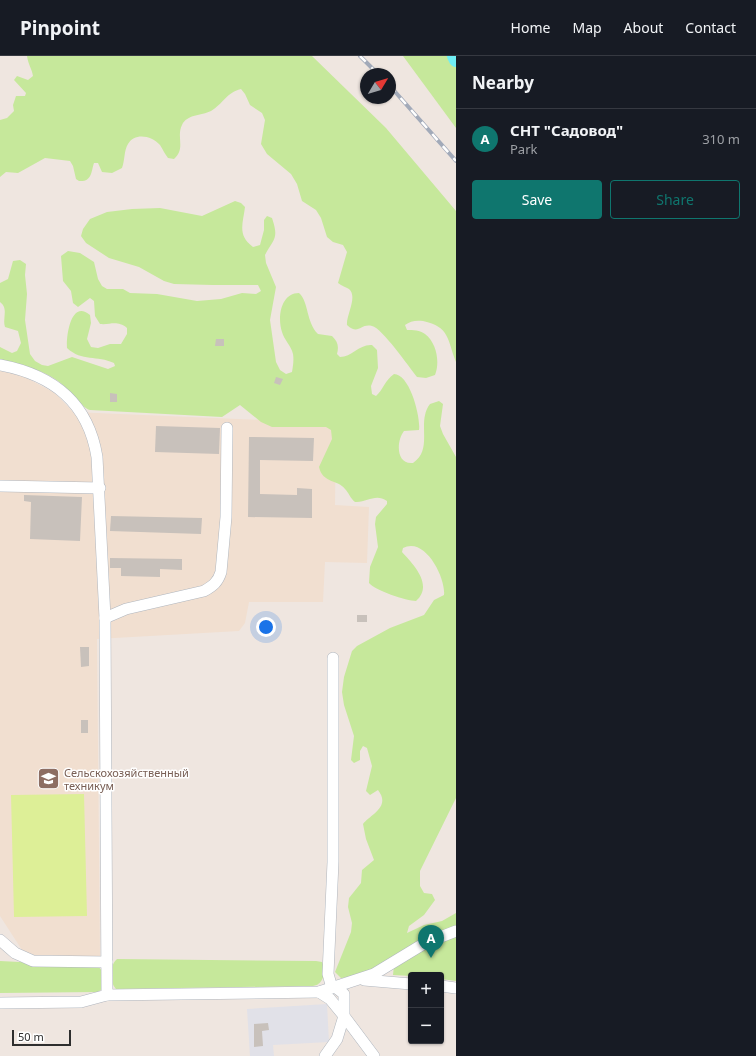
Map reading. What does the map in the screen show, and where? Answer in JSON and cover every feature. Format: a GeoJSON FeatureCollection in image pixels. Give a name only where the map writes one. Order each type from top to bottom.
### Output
{"type":"FeatureCollection","features":[{"type":"Feature","properties":{"kind":"street"},"geometry":{"type":"LineString","coordinates":[[0,365],[24,371],[39,377],[66,394],[88,422],[94,439],[100,488],[105,618],[107,995]]}},
{"type":"Feature","properties":{"kind":"street"},"geometry":{"type":"LineString","coordinates":[[105,618],[126,609],[204,591],[212,587],[218,580],[221,572],[226,517],[227,428]]}},
{"type":"Feature","properties":{"kind":"street"},"geometry":{"type":"LineString","coordinates":[[0,486],[100,488]]}},
{"type":"Feature","properties":{"kind":"street"},"geometry":{"type":"LineString","coordinates":[[325,1056],[337,1039],[344,1016],[344,994],[334,987],[328,974],[333,862],[333,658]]}},
{"type":"Feature","properties":{"kind":"street"},"geometry":{"type":"LineString","coordinates":[[0,1003],[81,1002],[107,995],[319,992],[359,980],[383,970],[425,943],[456,931]]}},
{"type":"Feature","properties":{"kind":"street"},"geometry":{"type":"LineString","coordinates":[[0,940],[15,953],[33,960],[107,962]]}},
{"type":"Feature","properties":{"kind":"street"},"geometry":{"type":"LineString","coordinates":[[359,980],[408,984]]}},
{"type":"Feature","properties":{"kind":"street"},"geometry":{"type":"LineString","coordinates":[[444,986],[456,988]]}},
{"type":"Feature","properties":{"kind":"street"},"geometry":{"type":"LineString","coordinates":[[319,992],[330,999],[374,1056]]}},
{"type":"Feature","properties":{"kind":"shaded area","name":"Сельскохозяйственный техникум"},"geometry":{"type":"Polygon","coordinates":[[[0,371],[21,375],[55,393],[73,412],[336,423],[335,505],[369,507],[367,563],[325,562],[323,602],[249,602],[245,623],[239,631],[97,639],[100,957],[36,956],[22,950],[0,916],[0,371]]]}},
{"type":"Feature","properties":{"kind":"shaded area"},"geometry":{"type":"Polygon","coordinates":[[[327,1004],[329,1042],[273,1045],[274,1056],[250,1056],[247,1009],[327,1004]]]}},
{"type":"Feature","properties":{"kind":"green space"},"geometry":{"type":"Polygon","coordinates":[[[27,56],[312,56],[386,128],[456,211],[456,362],[446,335],[438,327],[432,324],[418,321],[405,325],[407,330],[419,331],[425,334],[435,348],[437,365],[435,375],[426,378],[417,377],[389,340],[376,328],[372,326],[365,326],[354,329],[347,325],[352,301],[351,292],[349,289],[338,283],[347,252],[343,245],[333,242],[327,237],[321,218],[316,210],[302,201],[297,184],[291,174],[267,154],[261,144],[265,120],[262,113],[250,105],[241,89],[232,93],[211,111],[191,117],[184,121],[180,129],[180,147],[178,155],[174,159],[168,158],[160,145],[153,139],[139,137],[131,140],[128,144],[122,168],[112,173],[102,172],[98,163],[94,163],[89,178],[79,181],[76,179],[73,166],[70,161],[45,158],[18,173],[6,172],[0,177],[0,120],[7,118],[14,111],[13,105],[16,96],[25,96],[26,93],[14,80],[17,76],[28,80],[33,76],[27,56]]]}},
{"type":"Feature","properties":{"kind":"green space"},"geometry":{"type":"Polygon","coordinates":[[[403,56],[456,56],[456,128],[403,56]]]}},
{"type":"Feature","properties":{"kind":"green space"},"geometry":{"type":"Polygon","coordinates":[[[235,201],[241,203],[245,207],[242,224],[243,234],[248,243],[253,247],[260,245],[264,230],[264,220],[267,216],[272,218],[274,225],[274,238],[265,255],[266,263],[276,287],[270,320],[276,362],[280,370],[286,374],[292,372],[293,354],[283,335],[280,313],[284,301],[293,294],[299,293],[302,297],[314,329],[318,334],[332,336],[334,338],[338,344],[337,354],[340,357],[348,355],[367,345],[372,345],[377,350],[378,368],[371,386],[372,394],[376,396],[388,379],[394,374],[400,376],[405,381],[416,407],[419,430],[404,431],[401,435],[399,452],[403,460],[407,463],[413,463],[419,457],[423,450],[424,419],[426,411],[430,404],[439,401],[443,404],[440,426],[456,457],[456,798],[420,871],[420,886],[424,893],[432,894],[435,900],[424,915],[409,926],[407,933],[424,925],[442,921],[456,913],[456,927],[383,965],[367,972],[341,978],[335,972],[351,932],[352,923],[348,907],[349,898],[361,883],[362,870],[374,860],[366,839],[363,824],[378,810],[382,801],[378,790],[370,795],[366,791],[372,766],[367,748],[363,746],[360,751],[360,760],[354,763],[351,760],[354,736],[344,705],[342,692],[344,677],[352,651],[357,646],[390,628],[424,615],[434,600],[444,595],[442,579],[438,569],[426,553],[419,548],[411,546],[403,548],[402,552],[420,575],[422,582],[423,588],[421,595],[416,601],[391,595],[377,589],[369,583],[370,567],[378,547],[375,524],[376,517],[387,504],[387,501],[375,498],[355,502],[342,486],[324,476],[319,467],[332,439],[331,430],[326,427],[272,427],[261,422],[240,405],[222,417],[90,410],[83,406],[62,384],[45,373],[0,359],[0,347],[12,353],[17,351],[21,343],[18,331],[5,327],[5,311],[0,302],[0,283],[8,279],[13,261],[20,260],[26,264],[25,275],[27,294],[25,320],[30,354],[35,361],[42,365],[48,366],[72,357],[108,369],[115,366],[114,363],[102,359],[78,355],[67,348],[71,321],[74,315],[78,312],[84,311],[90,315],[91,323],[87,339],[91,347],[98,348],[110,344],[121,344],[127,334],[127,328],[120,324],[100,324],[95,316],[94,301],[90,298],[78,307],[73,303],[71,291],[63,281],[61,256],[68,251],[80,253],[94,262],[98,279],[102,286],[107,289],[123,289],[130,293],[157,294],[197,301],[221,299],[242,293],[256,294],[261,291],[258,285],[174,284],[164,281],[139,267],[109,258],[86,243],[81,236],[83,229],[90,219],[107,212],[160,208],[202,216],[235,201]]]}},
{"type":"Feature","properties":{"kind":"green space"},"geometry":{"type":"Polygon","coordinates":[[[84,794],[87,916],[14,917],[11,795],[84,794]]]}},
{"type":"Feature","properties":{"kind":"green space"},"geometry":{"type":"Polygon","coordinates":[[[456,933],[456,981],[444,979],[444,972],[408,972],[408,976],[393,975],[394,965],[456,933]]]}},
{"type":"Feature","properties":{"kind":"green space"},"geometry":{"type":"Polygon","coordinates":[[[117,959],[316,961],[322,962],[324,973],[320,983],[313,986],[116,989],[112,982],[111,970],[117,959]]]}},
{"type":"Feature","properties":{"kind":"green space"},"geometry":{"type":"Polygon","coordinates":[[[0,961],[98,966],[102,971],[103,988],[98,992],[0,993],[0,961]]]}},
{"type":"Feature","properties":{"kind":"building"},"geometry":{"type":"Polygon","coordinates":[[[216,339],[224,339],[224,346],[215,346],[216,339]]]}},
{"type":"Feature","properties":{"kind":"building"},"geometry":{"type":"Polygon","coordinates":[[[276,377],[283,379],[280,385],[274,383],[276,377]]]}},
{"type":"Feature","properties":{"kind":"building"},"geometry":{"type":"Polygon","coordinates":[[[110,393],[117,394],[117,402],[110,402],[110,393]]]}},
{"type":"Feature","properties":{"kind":"building"},"geometry":{"type":"Polygon","coordinates":[[[156,426],[220,428],[219,454],[155,452],[156,426]]]}},
{"type":"Feature","properties":{"kind":"building"},"geometry":{"type":"Polygon","coordinates":[[[249,437],[314,438],[313,461],[260,460],[260,494],[297,495],[297,488],[312,489],[312,518],[248,517],[249,437]]]}},
{"type":"Feature","properties":{"kind":"building"},"geometry":{"type":"Polygon","coordinates":[[[24,495],[82,497],[80,541],[30,539],[31,502],[24,501],[24,495]]]}},
{"type":"Feature","properties":{"kind":"building"},"geometry":{"type":"Polygon","coordinates":[[[111,516],[202,518],[201,534],[110,531],[111,516]]]}},
{"type":"Feature","properties":{"kind":"building"},"geometry":{"type":"Polygon","coordinates":[[[110,558],[182,559],[182,570],[160,569],[160,577],[121,576],[121,568],[110,568],[110,558]]]}},
{"type":"Feature","properties":{"kind":"building"},"geometry":{"type":"Polygon","coordinates":[[[357,615],[367,615],[367,622],[357,622],[357,615]]]}},
{"type":"Feature","properties":{"kind":"building"},"geometry":{"type":"Polygon","coordinates":[[[80,647],[89,647],[89,666],[81,667],[80,647]]]}},
{"type":"Feature","properties":{"kind":"building"},"geometry":{"type":"Polygon","coordinates":[[[81,720],[88,720],[88,733],[81,733],[81,720]]]}},
{"type":"Feature","properties":{"kind":"building"},"geometry":{"type":"Polygon","coordinates":[[[268,1023],[269,1030],[262,1031],[263,1046],[254,1047],[254,1024],[268,1023]]]}},
{"type":"Feature","properties":{"kind":"waterway"},"geometry":{"type":"LineString","coordinates":[[454,56],[456,60]]}},
{"type":"Feature","properties":{"kind":"railway"},"geometry":{"type":"LineString","coordinates":[[360,56],[372,68]]}},
{"type":"Feature","properties":{"kind":"railway"},"geometry":{"type":"LineString","coordinates":[[396,93],[456,161]]}},
{"type":"Feature","properties":{"kind":"place","name":"Сельскохозяйственный техникум"},"geometry":{"type":"Point","coordinates":[49,778]}},
{"type":"Feature","properties":{"kind":"place","name":"СНТ \"Садовод\""},"geometry":{"type":"Point","coordinates":[431,958]}}]}
